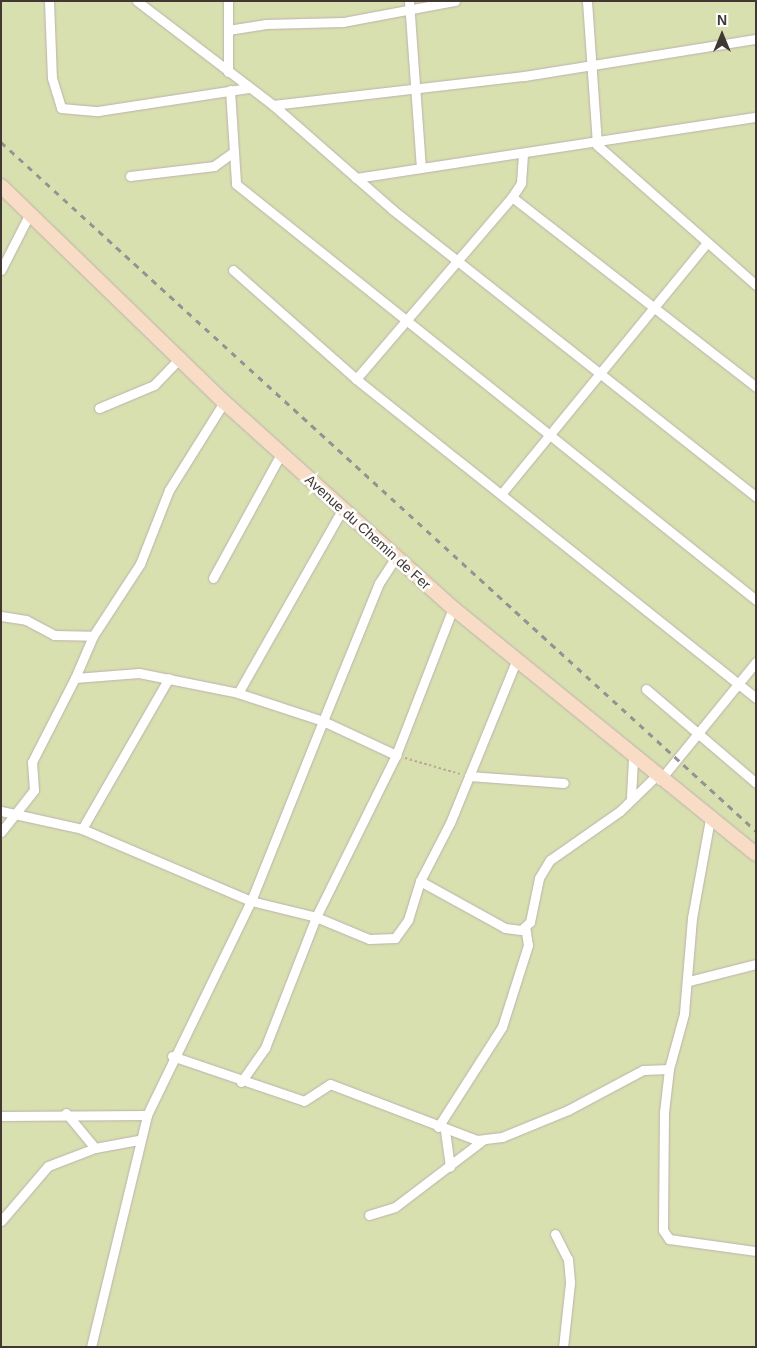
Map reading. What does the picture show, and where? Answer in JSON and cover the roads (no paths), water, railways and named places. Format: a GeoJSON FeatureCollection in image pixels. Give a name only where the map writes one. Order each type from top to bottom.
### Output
{"type":"FeatureCollection","features":[{"type":"Feature","properties":{"kind":"street"},"geometry":{"type":"LineString","coordinates":[[49,1],[52,78],[61,108],[98,111],[248,88]]}},
{"type":"Feature","properties":{"kind":"street"},"geometry":{"type":"LineString","coordinates":[[137,1],[248,88],[273,105],[356,178],[756,497]]}},
{"type":"Feature","properties":{"kind":"street"},"geometry":{"type":"LineString","coordinates":[[228,1],[228,72]]}},
{"type":"Feature","properties":{"kind":"street"},"geometry":{"type":"LineString","coordinates":[[228,30],[265,24],[343,22],[409,6],[455,1]]}},
{"type":"Feature","properties":{"kind":"street"},"geometry":{"type":"LineString","coordinates":[[587,1],[597,145],[706,244],[756,285]]}},
{"type":"Feature","properties":{"kind":"street"},"geometry":{"type":"LineString","coordinates":[[409,6],[421,168]]}},
{"type":"Feature","properties":{"kind":"street"},"geometry":{"type":"LineString","coordinates":[[273,105],[590,64],[756,39]]}},
{"type":"Feature","properties":{"kind":"street"},"geometry":{"type":"LineString","coordinates":[[230,90],[232,152],[236,184],[756,600]]}},
{"type":"Feature","properties":{"kind":"street"},"geometry":{"type":"LineString","coordinates":[[356,178],[597,145],[756,117]]}},
{"type":"Feature","properties":{"kind":"street"},"geometry":{"type":"LineString","coordinates":[[130,176],[214,166],[232,152]]}},
{"type":"Feature","properties":{"kind":"street"},"geometry":{"type":"LineString","coordinates":[[356,379],[512,197],[521,183],[523,154]]}},
{"type":"Feature","properties":{"kind":"street","name":"Avenue du Chemin de Fer"},"geometry":{"type":"LineString","coordinates":[[1,186],[181,357],[224,402],[342,510],[453,608],[633,758],[756,854]]}},
{"type":"Feature","properties":{"kind":"street"},"geometry":{"type":"LineString","coordinates":[[512,197],[756,388]]}},
{"type":"Feature","properties":{"kind":"street"},"geometry":{"type":"LineString","coordinates":[[1,270],[30,213]]}},
{"type":"Feature","properties":{"kind":"street"},"geometry":{"type":"LineString","coordinates":[[502,493],[652,306],[706,244]]}},
{"type":"Feature","properties":{"kind":"street"},"geometry":{"type":"LineString","coordinates":[[232,270],[356,379],[502,493],[756,698]]}},
{"type":"Feature","properties":{"kind":"street"},"geometry":{"type":"LineString","coordinates":[[99,408],[154,385],[181,357]]}},
{"type":"Feature","properties":{"kind":"street"},"geometry":{"type":"LineString","coordinates":[[1,832],[12,812],[34,790],[32,762],[75,678],[93,636],[140,564],[169,490],[224,402]]}},
{"type":"Feature","properties":{"kind":"street"},"geometry":{"type":"LineString","coordinates":[[213,578],[281,454]]}},
{"type":"Feature","properties":{"kind":"street"},"geometry":{"type":"LineString","coordinates":[[238,693],[342,510]]}},
{"type":"Feature","properties":{"kind":"street"},"geometry":{"type":"LineString","coordinates":[[92,1347],[138,1140],[147,1114],[172,1056],[250,901],[379,583],[396,557]]}},
{"type":"Feature","properties":{"kind":"street"},"geometry":{"type":"LineString","coordinates":[[242,1082],[265,1048],[316,917],[396,755],[453,608]]}},
{"type":"Feature","properties":{"kind":"street"},"geometry":{"type":"LineString","coordinates":[[1,616],[26,620],[54,635],[93,636]]}},
{"type":"Feature","properties":{"kind":"street"},"geometry":{"type":"LineString","coordinates":[[1,811],[82,829],[250,901],[316,917],[369,939],[395,938],[408,920],[420,881],[470,776],[516,660]]}},
{"type":"Feature","properties":{"kind":"street"},"geometry":{"type":"LineString","coordinates":[[450,1167],[441,1129],[502,1027],[528,944],[526,927],[539,878],[550,860],[620,811],[631,797],[658,778],[698,735],[756,662]]}},
{"type":"Feature","properties":{"kind":"street"},"geometry":{"type":"LineString","coordinates":[[75,678],[127,672],[168,678],[238,693],[323,721],[396,755]]}},
{"type":"Feature","properties":{"kind":"street"},"geometry":{"type":"LineString","coordinates":[[82,829],[168,678]]}},
{"type":"Feature","properties":{"kind":"street"},"geometry":{"type":"LineString","coordinates":[[646,689],[756,783]]}},
{"type":"Feature","properties":{"kind":"street"},"geometry":{"type":"LineString","coordinates":[[631,797],[633,758]]}},
{"type":"Feature","properties":{"kind":"street"},"geometry":{"type":"LineString","coordinates":[[470,776],[564,783]]}},
{"type":"Feature","properties":{"kind":"street"},"geometry":{"type":"LineString","coordinates":[[710,819],[692,918],[689,981],[669,1069],[664,1112],[664,1236],[756,1251]]}},
{"type":"Feature","properties":{"kind":"street"},"geometry":{"type":"LineString","coordinates":[[420,881],[512,931],[526,927]]}},
{"type":"Feature","properties":{"kind":"street"},"geometry":{"type":"LineString","coordinates":[[689,981],[756,964]]}},
{"type":"Feature","properties":{"kind":"street"},"geometry":{"type":"LineString","coordinates":[[172,1056],[242,1082],[304,1100],[330,1084],[441,1129],[483,1140]]}},
{"type":"Feature","properties":{"kind":"street"},"geometry":{"type":"LineString","coordinates":[[369,1215],[395,1207],[483,1140],[568,1110],[643,1070],[669,1069]]}},
{"type":"Feature","properties":{"kind":"street"},"geometry":{"type":"LineString","coordinates":[[66,1114],[95,1148]]}},
{"type":"Feature","properties":{"kind":"street"},"geometry":{"type":"LineString","coordinates":[[1,1116],[147,1114]]}},
{"type":"Feature","properties":{"kind":"street"},"geometry":{"type":"LineString","coordinates":[[1,1221],[48,1166],[95,1148],[138,1140]]}},
{"type":"Feature","properties":{"kind":"street"},"geometry":{"type":"LineString","coordinates":[[555,1234],[568,1259],[570,1284],[563,1347]]}},
{"type":"Feature","properties":{"kind":"railway"},"geometry":{"type":"LineString","coordinates":[[1,142],[756,831]]}}]}
